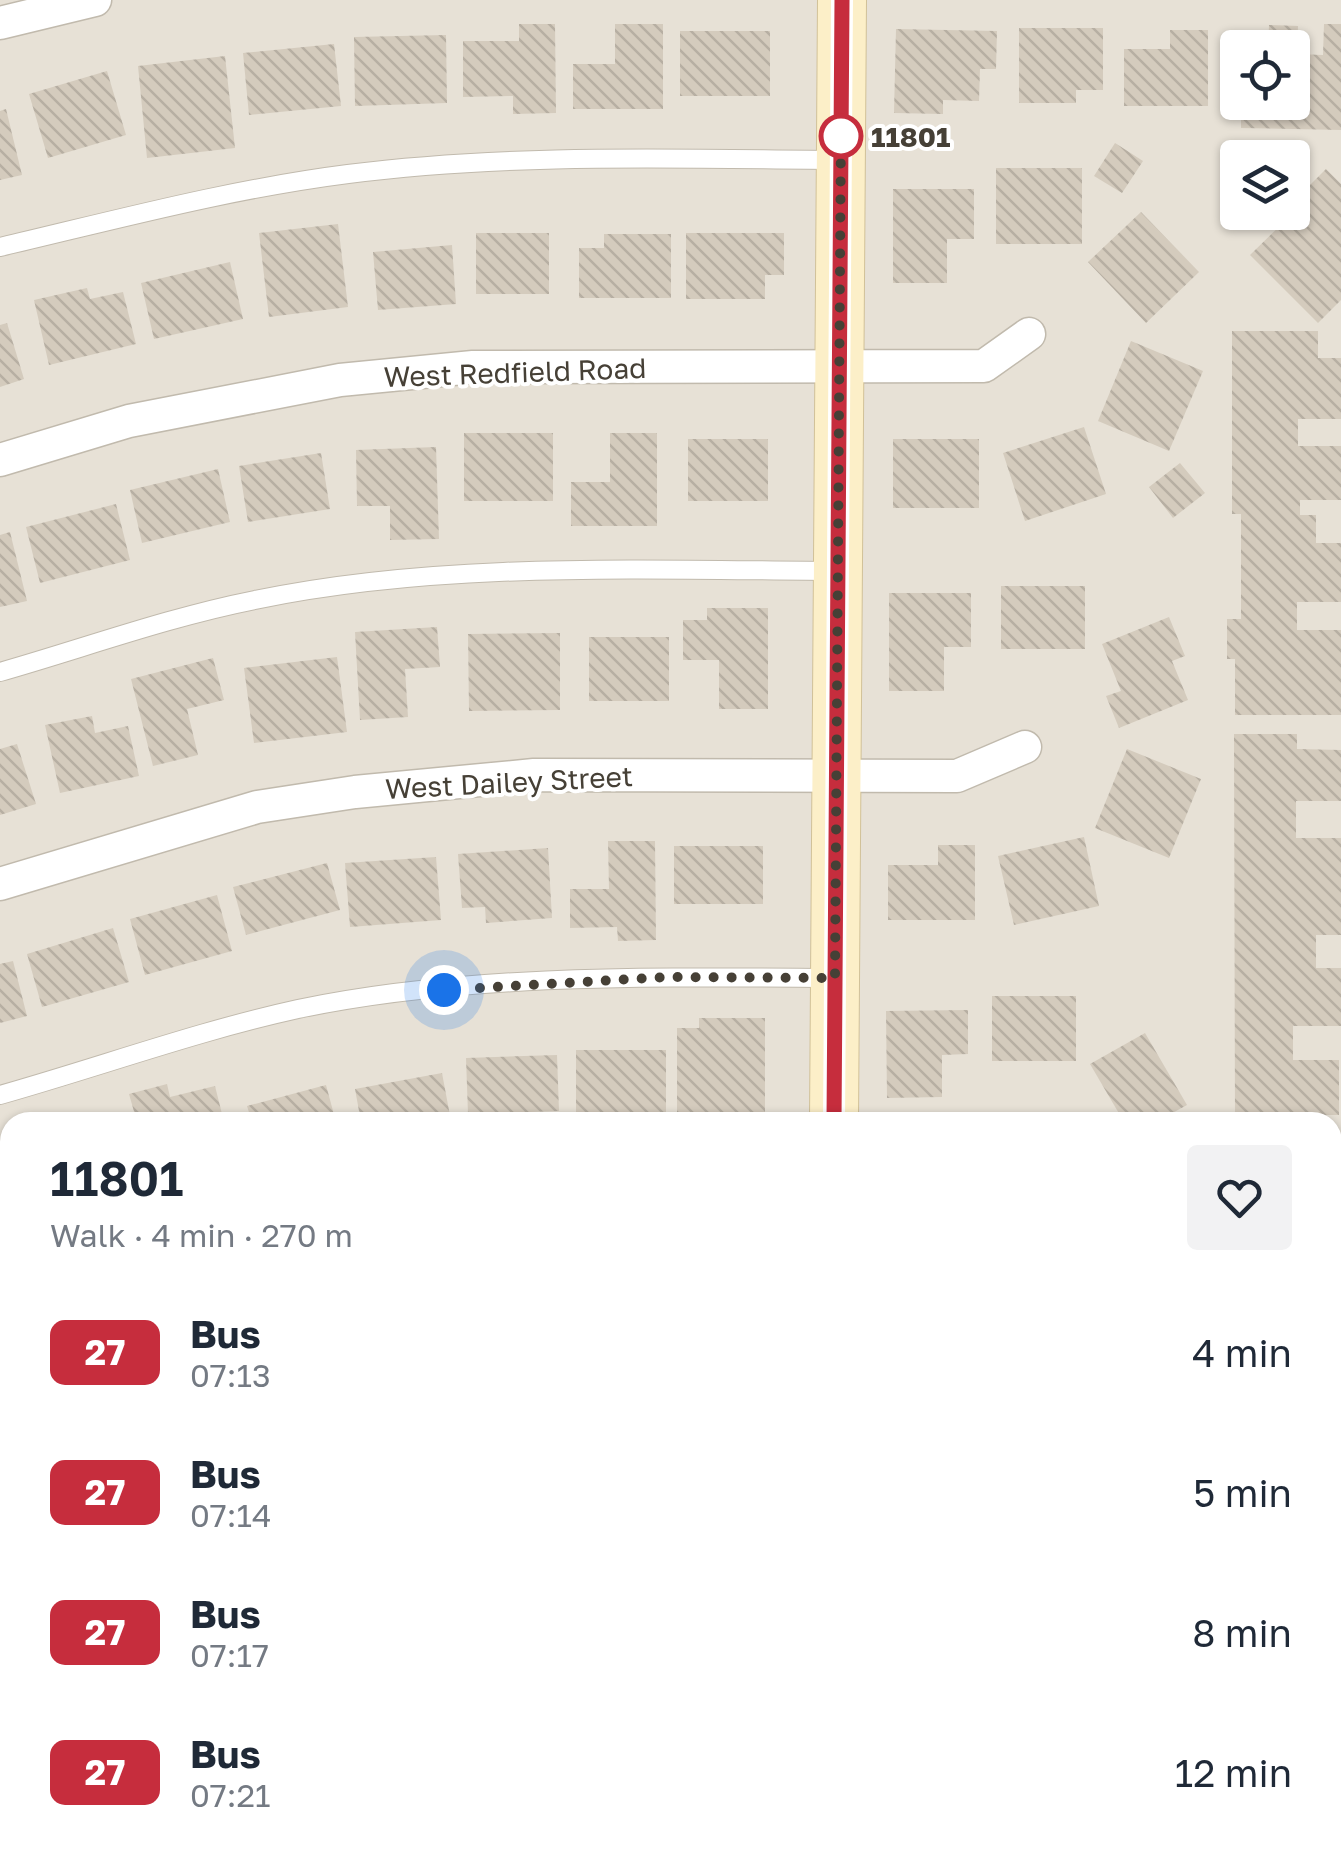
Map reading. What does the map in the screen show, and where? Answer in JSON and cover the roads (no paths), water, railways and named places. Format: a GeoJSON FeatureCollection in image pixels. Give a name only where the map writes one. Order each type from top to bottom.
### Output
{"type":"FeatureCollection","features":[{"type":"Feature","properties":{"kind":"street"},"geometry":{"type":"LineString","coordinates":[[0,23],[96,0]]}},
{"type":"Feature","properties":{"kind":"street"},"geometry":{"type":"LineString","coordinates":[[834,1112],[842,0]]}},
{"type":"Feature","properties":{"kind":"street","name":"West Redfield Road"},"geometry":{"type":"LineString","coordinates":[[0,460],[129,422],[340,380],[474,368],[984,366],[1030,334]]}},
{"type":"Feature","properties":{"kind":"street","name":"West Dailey Street"},"geometry":{"type":"LineString","coordinates":[[0,884],[258,807],[355,792],[534,775],[957,776],[1025,747]]}},
{"type":"Feature","properties":{"kind":"lane"},"geometry":{"type":"LineString","coordinates":[[0,248],[244,190],[351,173],[567,158],[841,160]]}},
{"type":"Feature","properties":{"kind":"lane"},"geometry":{"type":"LineString","coordinates":[[0,672],[254,600],[358,584],[562,570],[838,570]]}},
{"type":"Feature","properties":{"kind":"lane"},"geometry":{"type":"LineString","coordinates":[[0,1095],[297,1010],[407,992],[668,977],[835,978]]}},
{"type":"Feature","properties":{"kind":"place","name":"11801"},"geometry":{"type":"Point","coordinates":[841,136]}}]}
